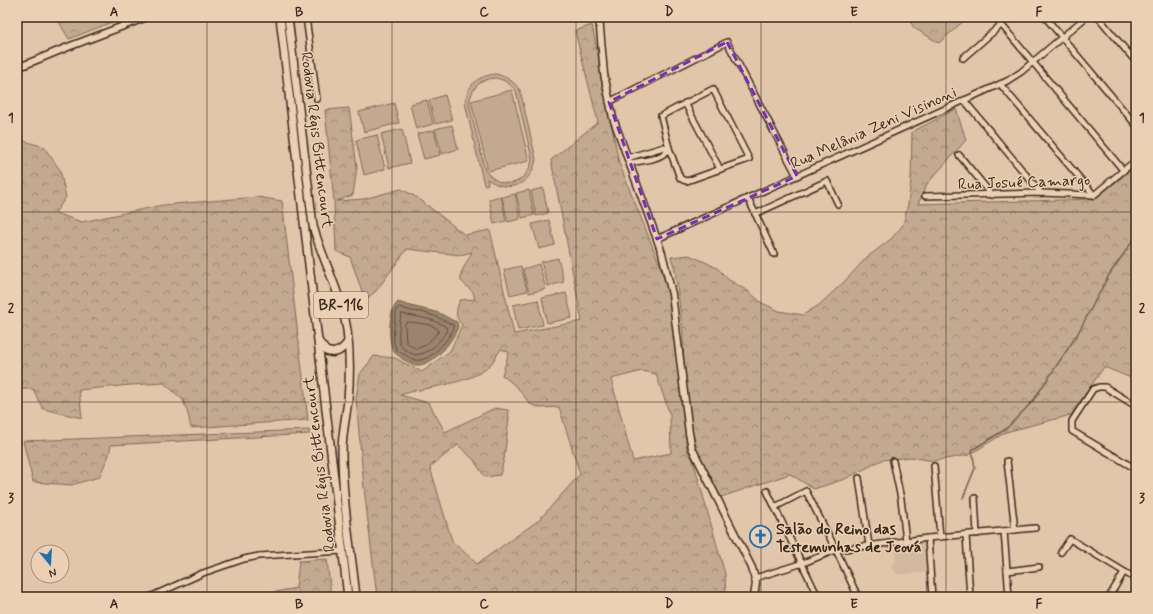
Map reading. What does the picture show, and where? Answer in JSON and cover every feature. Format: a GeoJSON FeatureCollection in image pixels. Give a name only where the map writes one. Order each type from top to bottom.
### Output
{"type":"FeatureCollection","features":[{"type":"Feature","properties":{"kind":"highway","name":"Rodovia Régis Bittencourt"},"geometry":{"type":"LineString","coordinates":[[280,17],[348,597]]}},
{"type":"Feature","properties":{"kind":"highway","name":"Rodovia Régis Bittencourt"},"geometry":{"type":"LineString","coordinates":[[288,17],[313,226],[342,306],[348,342],[349,386],[342,461],[356,597]]}},
{"type":"Feature","properties":{"kind":"highway"},"geometry":{"type":"LineString","coordinates":[[318,342],[326,351],[335,353],[340,351],[348,342]]}},
{"type":"Feature","properties":{"kind":"main road"},"geometry":{"type":"LineString","coordinates":[[17,68],[54,52],[147,17]]}},
{"type":"Feature","properties":{"kind":"main road"},"geometry":{"type":"LineString","coordinates":[[599,17],[604,74],[613,118],[657,239],[666,267],[672,294],[692,448],[750,562],[755,578],[754,597]]}},
{"type":"Feature","properties":{"kind":"street"},"geometry":{"type":"LineString","coordinates":[[306,17],[316,99]]}},
{"type":"Feature","properties":{"kind":"street"},"geometry":{"type":"LineString","coordinates":[[995,17],[1123,170]]}},
{"type":"Feature","properties":{"kind":"street"},"geometry":{"type":"LineString","coordinates":[[1045,17],[1136,125]]}},
{"type":"Feature","properties":{"kind":"street","name":"Rua Melânia Zeni Visinoni"},"geometry":{"type":"LineString","coordinates":[[657,239],[1000,84],[1017,75],[1086,17]]}},
{"type":"Feature","properties":{"kind":"street"},"geometry":{"type":"LineString","coordinates":[[1098,17],[1136,62]]}},
{"type":"Feature","properties":{"kind":"street"},"geometry":{"type":"LineString","coordinates":[[963,58],[1001,25]]}},
{"type":"Feature","properties":{"kind":"street"},"geometry":{"type":"LineString","coordinates":[[609,102],[727,42],[797,176]]}},
{"type":"Feature","properties":{"kind":"street"},"geometry":{"type":"LineString","coordinates":[[1000,84],[1094,195]]}},
{"type":"Feature","properties":{"kind":"street"},"geometry":{"type":"LineString","coordinates":[[713,89],[749,159],[687,181],[680,178],[661,116],[685,104],[713,89]]}},
{"type":"Feature","properties":{"kind":"street"},"geometry":{"type":"LineString","coordinates":[[964,100],[1041,193]]}},
{"type":"Feature","properties":{"kind":"street"},"geometry":{"type":"LineString","coordinates":[[685,104],[720,169]]}},
{"type":"Feature","properties":{"kind":"street"},"geometry":{"type":"LineString","coordinates":[[628,160],[664,147],[670,148]]}},
{"type":"Feature","properties":{"kind":"street"},"geometry":{"type":"LineString","coordinates":[[959,155],[992,194]]}},
{"type":"Feature","properties":{"kind":"street","name":"Rua Josué Camargo"},"geometry":{"type":"LineString","coordinates":[[925,196],[1041,193],[1094,195],[1136,160]]}},
{"type":"Feature","properties":{"kind":"street"},"geometry":{"type":"LineString","coordinates":[[755,214],[827,181],[838,204]]}},
{"type":"Feature","properties":{"kind":"street"},"geometry":{"type":"LineString","coordinates":[[748,198],[774,254]]}},
{"type":"Feature","properties":{"kind":"street"},"geometry":{"type":"LineString","coordinates":[[1136,406],[1105,387],[1098,387],[1093,389],[1072,421],[1072,431],[1136,469]]}},
{"type":"Feature","properties":{"kind":"street"},"geometry":{"type":"LineString","coordinates":[[893,461],[901,499],[906,541]]}},
{"type":"Feature","properties":{"kind":"street"},"geometry":{"type":"LineString","coordinates":[[1007,461],[1015,530]]}},
{"type":"Feature","properties":{"kind":"street"},"geometry":{"type":"LineString","coordinates":[[934,466],[940,537]]}},
{"type":"Feature","properties":{"kind":"street"},"geometry":{"type":"LineString","coordinates":[[859,478],[869,545]]}},
{"type":"Feature","properties":{"kind":"street"},"geometry":{"type":"LineString","coordinates":[[767,491],[803,563],[818,597]]}},
{"type":"Feature","properties":{"kind":"street"},"geometry":{"type":"LineString","coordinates":[[775,507],[806,491],[858,597]]}},
{"type":"Feature","properties":{"kind":"street"},"geometry":{"type":"LineString","coordinates":[[975,498],[977,534]]}},
{"type":"Feature","properties":{"kind":"street"},"geometry":{"type":"LineString","coordinates":[[755,578],[803,563],[836,550],[928,538],[1035,528]]}},
{"type":"Feature","properties":{"kind":"street"},"geometry":{"type":"LineString","coordinates":[[1004,531],[1009,597]]}},
{"type":"Feature","properties":{"kind":"street"},"geometry":{"type":"LineString","coordinates":[[966,535],[970,597]]}},
{"type":"Feature","properties":{"kind":"street"},"geometry":{"type":"LineString","coordinates":[[928,538],[932,597]]}},
{"type":"Feature","properties":{"kind":"street"},"geometry":{"type":"LineString","coordinates":[[1061,552],[1070,538],[1136,579]]}},
{"type":"Feature","properties":{"kind":"street"},"geometry":{"type":"LineString","coordinates":[[150,597],[203,573],[244,559],[259,556],[343,551]]}},
{"type":"Feature","properties":{"kind":"street"},"geometry":{"type":"LineString","coordinates":[[1007,571],[1039,568]]}},
{"type":"Feature","properties":{"kind":"street"},"geometry":{"type":"LineString","coordinates":[[1109,597],[1124,572]]}},
{"type":"Feature","properties":{"kind":"highlighted area"},"geometry":{"type":"Polygon","coordinates":[[[727,42],[797,176],[657,239],[609,102],[727,42]]]}},
{"type":"Feature","properties":{"kind":"shaded area"},"geometry":{"type":"Polygon","coordinates":[[[924,541],[926,543],[928,572],[897,575],[890,566],[896,562],[895,545],[924,541]]]}},
{"type":"Feature","properties":{"kind":"green space"},"geometry":{"type":"Polygon","coordinates":[[[56,17],[125,17],[69,39],[56,17]]]}},
{"type":"Feature","properties":{"kind":"green space"},"geometry":{"type":"Polygon","coordinates":[[[908,17],[968,17],[939,43],[914,28],[908,17]]]}},
{"type":"Feature","properties":{"kind":"green space"},"geometry":{"type":"Polygon","coordinates":[[[592,25],[619,163],[660,265],[669,297],[687,450],[693,460],[725,574],[726,597],[377,597],[364,488],[356,398],[360,374],[374,356],[395,358],[422,372],[450,351],[462,325],[456,313],[460,300],[475,299],[473,292],[461,281],[461,273],[472,252],[460,255],[407,249],[376,291],[365,300],[350,257],[336,251],[334,201],[325,110],[349,108],[357,167],[353,195],[336,201],[364,199],[401,189],[418,198],[465,235],[490,230],[514,334],[582,321],[551,160],[598,122],[575,31],[592,25]],[[501,349],[488,367],[476,375],[455,382],[400,395],[429,403],[445,432],[495,408],[508,410],[509,418],[504,459],[500,475],[485,477],[473,459],[458,445],[430,467],[452,541],[477,564],[539,520],[580,474],[559,407],[541,408],[530,404],[517,387],[502,375],[509,352],[501,349]],[[642,371],[611,379],[633,461],[671,453],[670,415],[656,374],[642,371]]]}},
{"type":"Feature","properties":{"kind":"green space"},"geometry":{"type":"Polygon","coordinates":[[[496,74],[507,78],[520,90],[536,159],[529,176],[518,185],[503,186],[495,184],[487,179],[488,184],[484,185],[465,103],[468,91],[474,82],[489,75],[496,74]],[[490,79],[481,82],[472,92],[469,103],[485,170],[491,177],[498,181],[513,183],[525,175],[532,159],[516,91],[512,86],[499,79],[490,79]]]}},
{"type":"Feature","properties":{"kind":"green space"},"geometry":{"type":"Polygon","coordinates":[[[512,90],[529,161],[488,171],[471,101],[512,90]]]}},
{"type":"Feature","properties":{"kind":"green space"},"geometry":{"type":"Polygon","coordinates":[[[445,95],[452,120],[435,124],[429,100],[445,95]]]}},
{"type":"Feature","properties":{"kind":"green space"},"geometry":{"type":"Polygon","coordinates":[[[427,100],[433,124],[416,129],[410,104],[427,100]]]}},
{"type":"Feature","properties":{"kind":"green space"},"geometry":{"type":"Polygon","coordinates":[[[394,103],[399,123],[364,132],[359,112],[394,103]]]}},
{"type":"Feature","properties":{"kind":"green space"},"geometry":{"type":"Polygon","coordinates":[[[956,109],[966,140],[927,184],[918,204],[1095,199],[1136,166],[1136,380],[1104,367],[1071,415],[1006,432],[969,455],[933,461],[911,457],[882,460],[845,479],[814,489],[790,474],[721,497],[694,446],[684,372],[683,333],[675,270],[671,257],[689,255],[705,262],[717,268],[729,280],[748,291],[762,303],[779,311],[803,315],[819,305],[845,281],[866,258],[891,239],[903,225],[911,181],[912,132],[956,109]]]}},
{"type":"Feature","properties":{"kind":"green space"},"geometry":{"type":"Polygon","coordinates":[[[452,125],[458,149],[442,154],[435,129],[452,125]]]}},
{"type":"Feature","properties":{"kind":"green space"},"geometry":{"type":"Polygon","coordinates":[[[402,129],[410,163],[389,168],[381,134],[402,129]]]}},
{"type":"Feature","properties":{"kind":"green space"},"geometry":{"type":"Polygon","coordinates":[[[434,130],[440,155],[424,159],[417,134],[434,130]]]}},
{"type":"Feature","properties":{"kind":"green space"},"geometry":{"type":"Polygon","coordinates":[[[377,135],[385,169],[364,175],[356,140],[377,135]]]}},
{"type":"Feature","properties":{"kind":"green space"},"geometry":{"type":"Polygon","coordinates":[[[21,140],[44,147],[60,170],[66,197],[55,213],[82,222],[163,205],[257,197],[282,201],[308,420],[191,428],[183,400],[164,383],[79,390],[82,418],[43,409],[33,389],[17,389],[17,143],[21,140]]]}},
{"type":"Feature","properties":{"kind":"green space"},"geometry":{"type":"Polygon","coordinates":[[[543,188],[548,213],[536,216],[531,191],[543,188]]]}},
{"type":"Feature","properties":{"kind":"green space"},"geometry":{"type":"Polygon","coordinates":[[[529,190],[534,215],[522,218],[516,193],[529,190]]]}},
{"type":"Feature","properties":{"kind":"green space"},"geometry":{"type":"Polygon","coordinates":[[[515,194],[520,219],[508,222],[502,197],[515,194]]]}},
{"type":"Feature","properties":{"kind":"green space"},"geometry":{"type":"Polygon","coordinates":[[[501,196],[506,221],[494,224],[489,199],[501,196]]]}},
{"type":"Feature","properties":{"kind":"green space"},"geometry":{"type":"Polygon","coordinates":[[[549,220],[555,245],[539,249],[532,224],[549,220]]]}},
{"type":"Feature","properties":{"kind":"green space"},"geometry":{"type":"Polygon","coordinates":[[[558,258],[564,282],[548,286],[541,262],[558,258]]]}},
{"type":"Feature","properties":{"kind":"green space"},"geometry":{"type":"Polygon","coordinates":[[[539,264],[546,289],[529,293],[523,269],[539,264]]]}},
{"type":"Feature","properties":{"kind":"green space"},"geometry":{"type":"Polygon","coordinates":[[[521,266],[527,291],[510,295],[504,270],[521,266]]]}},
{"type":"Feature","properties":{"kind":"green space"},"geometry":{"type":"Polygon","coordinates":[[[566,293],[572,318],[547,323],[542,298],[566,293]]]}},
{"type":"Feature","properties":{"kind":"green space"},"geometry":{"type":"Polygon","coordinates":[[[538,300],[543,325],[518,330],[513,305],[538,300]]]}},
{"type":"Feature","properties":{"kind":"green space"},"geometry":{"type":"Polygon","coordinates":[[[309,430],[310,434],[111,445],[109,455],[99,477],[71,485],[33,482],[23,441],[309,430]]]}},
{"type":"Feature","properties":{"kind":"green space"},"geometry":{"type":"Polygon","coordinates":[[[327,559],[331,597],[250,597],[296,588],[299,561],[327,559]]]}},
{"type":"Feature","properties":{"kind":"water"},"geometry":{"type":"Polygon","coordinates":[[[398,302],[439,313],[457,322],[458,327],[447,346],[435,358],[422,365],[409,363],[393,351],[391,346],[391,318],[392,312],[398,302]]]}},
{"type":"Feature","properties":{"kind":"waterway"},"geometry":{"type":"LineString","coordinates":[[963,498],[975,468],[972,450],[1006,429],[1033,401],[1077,335],[1109,275],[1136,236]]}},
{"type":"Feature","properties":{"kind":"place","name":"Salão do Reino das Testemunhas de Jeová"},"geometry":{"type":"Point","coordinates":[761,537]}}]}
